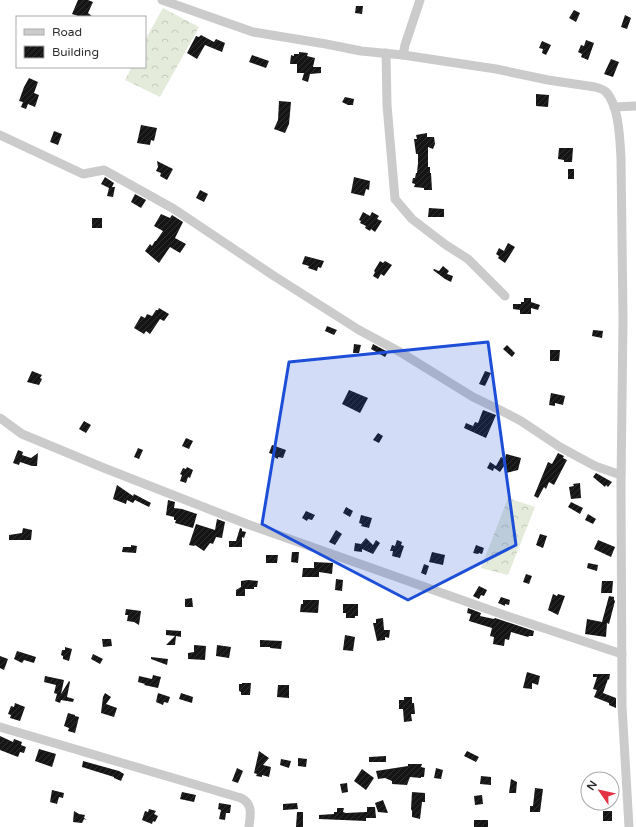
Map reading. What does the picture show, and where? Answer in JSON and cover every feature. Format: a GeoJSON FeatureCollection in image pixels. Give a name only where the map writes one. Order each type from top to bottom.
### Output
{"type":"FeatureCollection","features":[{"type":"Feature","properties":{"kind":"street"},"geometry":{"type":"LineString","coordinates":[[162,0],[253,32],[361,51],[403,55],[496,69],[548,80],[595,87],[606,91],[609,95],[614,107],[619,132],[621,158],[622,706],[629,827]]}},
{"type":"Feature","properties":{"kind":"street"},"geometry":{"type":"LineString","coordinates":[[403,55],[420,0]]}},
{"type":"Feature","properties":{"kind":"street"},"geometry":{"type":"LineString","coordinates":[[386,53],[387,105],[395,199],[412,219],[446,245],[468,259],[505,296]]}},
{"type":"Feature","properties":{"kind":"street"},"geometry":{"type":"LineString","coordinates":[[614,107],[636,106]]}},
{"type":"Feature","properties":{"kind":"street"},"geometry":{"type":"LineString","coordinates":[[0,135],[84,174],[104,170],[174,210],[359,330],[400,352],[473,397],[521,421],[560,447],[595,466],[621,475]]}},
{"type":"Feature","properties":{"kind":"street"},"geometry":{"type":"LineString","coordinates":[[0,418],[22,434],[247,524],[507,616],[622,654]]}},
{"type":"Feature","properties":{"kind":"street"},"geometry":{"type":"LineString","coordinates":[[0,727],[241,798],[249,803],[249,827]]}},
{"type":"Feature","properties":{"kind":"highlighted area"},"geometry":{"type":"Polygon","coordinates":[[[488,342],[516,545],[408,600],[262,524],[289,362],[488,342]]]}},
{"type":"Feature","properties":{"kind":"green space"},"geometry":{"type":"Polygon","coordinates":[[[163,8],[199,27],[160,97],[125,80],[131,68],[146,68],[146,38],[163,8]]]}},
{"type":"Feature","properties":{"kind":"green space"},"geometry":{"type":"Polygon","coordinates":[[[508,498],[535,507],[508,575],[481,568],[508,498]]]}},
{"type":"Feature","properties":{"kind":"building"},"geometry":{"type":"Polygon","coordinates":[[[78,0],[88,0],[93,2],[88,13],[92,16],[78,16],[72,14],[78,0]]]}},
{"type":"Feature","properties":{"kind":"building"},"geometry":{"type":"Polygon","coordinates":[[[356,6],[363,6],[362,14],[355,13],[356,6]]]}},
{"type":"Feature","properties":{"kind":"building"},"geometry":{"type":"Polygon","coordinates":[[[574,10],[580,13],[576,22],[569,18],[574,10]]]}},
{"type":"Feature","properties":{"kind":"building"},"geometry":{"type":"Polygon","coordinates":[[[625,15],[631,18],[627,29],[621,27],[625,15]]]}},
{"type":"Feature","properties":{"kind":"building"},"geometry":{"type":"Polygon","coordinates":[[[201,35],[214,42],[216,39],[225,43],[222,52],[205,45],[197,59],[187,53],[196,36],[199,37],[201,35]]]}},
{"type":"Feature","properties":{"kind":"building"},"geometry":{"type":"Polygon","coordinates":[[[586,40],[594,43],[588,60],[581,57],[582,54],[578,52],[581,45],[584,46],[586,40]]]}},
{"type":"Feature","properties":{"kind":"building"},"geometry":{"type":"Polygon","coordinates":[[[542,41],[551,45],[546,55],[542,53],[543,49],[539,48],[542,41]]]}},
{"type":"Feature","properties":{"kind":"building"},"geometry":{"type":"Polygon","coordinates":[[[299,52],[308,53],[307,56],[315,58],[313,67],[321,67],[321,73],[310,74],[308,82],[302,80],[304,73],[297,73],[297,64],[290,64],[291,55],[294,56],[294,54],[299,54],[299,52]]]}},
{"type":"Feature","properties":{"kind":"building"},"geometry":{"type":"Polygon","coordinates":[[[252,55],[269,61],[266,68],[249,62],[252,55]]]}},
{"type":"Feature","properties":{"kind":"building"},"geometry":{"type":"Polygon","coordinates":[[[611,59],[619,62],[613,77],[604,74],[611,59]]]}},
{"type":"Feature","properties":{"kind":"building"},"geometry":{"type":"Polygon","coordinates":[[[29,78],[38,82],[34,93],[39,95],[35,107],[28,104],[26,109],[21,107],[23,102],[19,101],[29,78]]]}},
{"type":"Feature","properties":{"kind":"building"},"geometry":{"type":"Polygon","coordinates":[[[536,94],[549,95],[548,107],[536,106],[536,94]]]}},
{"type":"Feature","properties":{"kind":"building"},"geometry":{"type":"Polygon","coordinates":[[[345,97],[354,99],[353,105],[348,105],[342,102],[345,97]]]}},
{"type":"Feature","properties":{"kind":"building"},"geometry":{"type":"Polygon","coordinates":[[[279,101],[291,102],[289,124],[285,133],[274,129],[278,120],[279,101]]]}},
{"type":"Feature","properties":{"kind":"building"},"geometry":{"type":"Polygon","coordinates":[[[141,125],[157,128],[154,141],[151,140],[150,145],[137,143],[141,125]]]}},
{"type":"Feature","properties":{"kind":"building"},"geometry":{"type":"Polygon","coordinates":[[[54,131],[62,134],[58,145],[50,142],[54,131]]]}},
{"type":"Feature","properties":{"kind":"building"},"geometry":{"type":"Polygon","coordinates":[[[427,133],[427,137],[434,137],[435,144],[433,149],[428,147],[428,167],[430,167],[432,190],[424,190],[424,188],[414,187],[415,184],[412,183],[413,178],[415,178],[417,173],[418,163],[418,154],[416,154],[414,139],[417,139],[416,135],[427,133]]]}},
{"type":"Feature","properties":{"kind":"building"},"geometry":{"type":"Polygon","coordinates":[[[559,148],[573,148],[572,162],[564,162],[564,160],[558,159],[559,148]]]}},
{"type":"Feature","properties":{"kind":"building"},"geometry":{"type":"Polygon","coordinates":[[[157,161],[173,169],[167,180],[160,176],[161,173],[156,171],[158,167],[157,161]]]}},
{"type":"Feature","properties":{"kind":"building"},"geometry":{"type":"Polygon","coordinates":[[[568,169],[574,169],[574,179],[568,179],[568,169]]]}},
{"type":"Feature","properties":{"kind":"building"},"geometry":{"type":"Polygon","coordinates":[[[105,177],[114,183],[112,187],[115,187],[113,197],[107,196],[109,188],[101,184],[105,177]]]}},
{"type":"Feature","properties":{"kind":"building"},"geometry":{"type":"Polygon","coordinates":[[[354,177],[370,181],[369,190],[366,189],[364,196],[351,193],[354,177]]]}},
{"type":"Feature","properties":{"kind":"building"},"geometry":{"type":"Polygon","coordinates":[[[200,190],[208,194],[204,202],[196,198],[200,190]]]}},
{"type":"Feature","properties":{"kind":"building"},"geometry":{"type":"Polygon","coordinates":[[[135,194],[146,200],[141,208],[131,202],[135,194]]]}},
{"type":"Feature","properties":{"kind":"building"},"geometry":{"type":"Polygon","coordinates":[[[429,208],[444,209],[444,217],[428,217],[429,208]]]}},
{"type":"Feature","properties":{"kind":"building"},"geometry":{"type":"Polygon","coordinates":[[[363,212],[370,216],[372,212],[379,216],[377,219],[382,221],[375,232],[371,229],[370,231],[365,228],[366,226],[360,223],[361,221],[359,220],[363,212]]]}},
{"type":"Feature","properties":{"kind":"building"},"geometry":{"type":"Polygon","coordinates":[[[161,214],[170,218],[172,215],[183,222],[175,238],[186,244],[180,253],[170,247],[159,263],[145,251],[150,244],[152,246],[163,231],[154,226],[161,214]]]}},
{"type":"Feature","properties":{"kind":"building"},"geometry":{"type":"Polygon","coordinates":[[[92,218],[102,218],[102,228],[92,228],[92,218]]]}},
{"type":"Feature","properties":{"kind":"building"},"geometry":{"type":"Polygon","coordinates":[[[508,243],[515,247],[505,263],[498,258],[499,256],[496,254],[499,248],[504,251],[508,243]]]}},
{"type":"Feature","properties":{"kind":"building"},"geometry":{"type":"Polygon","coordinates":[[[305,256],[324,261],[321,268],[318,267],[317,271],[302,264],[305,256]]]}},
{"type":"Feature","properties":{"kind":"building"},"geometry":{"type":"Polygon","coordinates":[[[380,261],[383,263],[385,261],[392,265],[384,276],[381,274],[378,279],[373,276],[374,271],[380,261]]]}},
{"type":"Feature","properties":{"kind":"building"},"geometry":{"type":"Polygon","coordinates":[[[443,266],[449,271],[447,274],[453,276],[451,282],[433,270],[439,271],[443,266]]]}},
{"type":"Feature","properties":{"kind":"building"},"geometry":{"type":"Polygon","coordinates":[[[524,298],[531,298],[531,302],[540,305],[538,310],[531,308],[531,314],[520,314],[520,310],[513,309],[513,304],[521,304],[521,302],[524,302],[524,298]]]}},
{"type":"Feature","properties":{"kind":"building"},"geometry":{"type":"Polygon","coordinates":[[[159,308],[169,314],[164,321],[160,319],[150,334],[146,331],[144,334],[134,328],[141,316],[145,318],[147,314],[152,316],[159,308]]]}},
{"type":"Feature","properties":{"kind":"building"},"geometry":{"type":"Polygon","coordinates":[[[327,326],[337,330],[334,335],[325,331],[327,326]]]}},
{"type":"Feature","properties":{"kind":"building"},"geometry":{"type":"Polygon","coordinates":[[[593,330],[603,331],[602,338],[592,336],[593,330]]]}},
{"type":"Feature","properties":{"kind":"building"},"geometry":{"type":"Polygon","coordinates":[[[354,344],[361,345],[359,353],[353,353],[354,344]]]}},
{"type":"Feature","properties":{"kind":"building"},"geometry":{"type":"Polygon","coordinates":[[[373,344],[388,352],[385,357],[371,349],[373,344]]]}},
{"type":"Feature","properties":{"kind":"building"},"geometry":{"type":"Polygon","coordinates":[[[507,345],[515,353],[512,357],[503,349],[507,345]]]}},
{"type":"Feature","properties":{"kind":"building"},"geometry":{"type":"Polygon","coordinates":[[[550,350],[560,350],[559,361],[550,361],[550,350]]]}},
{"type":"Feature","properties":{"kind":"building"},"geometry":{"type":"Polygon","coordinates":[[[32,371],[42,375],[39,385],[27,382],[32,371]]]}},
{"type":"Feature","properties":{"kind":"building"},"geometry":{"type":"Polygon","coordinates":[[[485,371],[491,373],[485,386],[479,384],[485,371]]]}},
{"type":"Feature","properties":{"kind":"building"},"geometry":{"type":"Polygon","coordinates":[[[349,390],[368,398],[360,413],[342,404],[349,390]]]}},
{"type":"Feature","properties":{"kind":"building"},"geometry":{"type":"Polygon","coordinates":[[[551,393],[565,396],[563,405],[555,403],[555,406],[549,405],[551,393]]]}},
{"type":"Feature","properties":{"kind":"building"},"geometry":{"type":"Polygon","coordinates":[[[483,410],[496,415],[486,438],[464,428],[466,423],[473,426],[475,422],[478,423],[483,410]]]}},
{"type":"Feature","properties":{"kind":"building"},"geometry":{"type":"Polygon","coordinates":[[[84,421],[91,425],[86,433],[79,429],[84,421]]]}},
{"type":"Feature","properties":{"kind":"building"},"geometry":{"type":"Polygon","coordinates":[[[378,433],[383,436],[379,443],[373,440],[378,433]]]}},
{"type":"Feature","properties":{"kind":"building"},"geometry":{"type":"Polygon","coordinates":[[[186,438],[193,441],[189,449],[182,446],[186,438]]]}},
{"type":"Feature","properties":{"kind":"building"},"geometry":{"type":"Polygon","coordinates":[[[272,445],[286,450],[283,458],[278,457],[278,459],[269,453],[272,445]]]}},
{"type":"Feature","properties":{"kind":"building"},"geometry":{"type":"Polygon","coordinates":[[[138,448],[143,450],[139,459],[134,457],[138,448]]]}},
{"type":"Feature","properties":{"kind":"building"},"geometry":{"type":"Polygon","coordinates":[[[18,450],[23,452],[22,455],[31,458],[38,453],[37,466],[20,462],[19,465],[13,463],[18,450]]]}},
{"type":"Feature","properties":{"kind":"building"},"geometry":{"type":"Polygon","coordinates":[[[558,453],[564,456],[563,458],[567,460],[554,485],[549,482],[546,489],[544,487],[538,498],[534,496],[548,462],[552,464],[558,453]]]}},
{"type":"Feature","properties":{"kind":"building"},"geometry":{"type":"Polygon","coordinates":[[[506,454],[521,458],[518,470],[506,473],[504,466],[500,472],[494,468],[493,471],[487,468],[490,462],[496,466],[501,457],[505,459],[506,454]]]}},
{"type":"Feature","properties":{"kind":"building"},"geometry":{"type":"Polygon","coordinates":[[[187,467],[193,470],[186,483],[180,481],[182,475],[180,474],[183,468],[186,469],[187,467]]]}},
{"type":"Feature","properties":{"kind":"building"},"geometry":{"type":"Polygon","coordinates":[[[596,473],[612,482],[608,487],[606,485],[605,487],[593,477],[596,473]]]}},
{"type":"Feature","properties":{"kind":"building"},"geometry":{"type":"Polygon","coordinates":[[[580,483],[581,498],[571,499],[569,487],[574,486],[573,484],[580,483]]]}},
{"type":"Feature","properties":{"kind":"building"},"geometry":{"type":"Polygon","coordinates":[[[117,485],[133,496],[134,494],[151,503],[149,507],[135,500],[133,503],[127,500],[126,504],[113,499],[117,485]]]}},
{"type":"Feature","properties":{"kind":"building"},"geometry":{"type":"Polygon","coordinates":[[[168,500],[175,502],[174,508],[197,514],[193,528],[175,523],[176,520],[174,520],[174,517],[166,515],[168,500]]]}},
{"type":"Feature","properties":{"kind":"building"},"geometry":{"type":"Polygon","coordinates":[[[571,502],[583,508],[580,514],[568,507],[571,502]]]}},
{"type":"Feature","properties":{"kind":"building"},"geometry":{"type":"Polygon","coordinates":[[[346,507],[353,511],[350,517],[343,513],[346,507]]]}},
{"type":"Feature","properties":{"kind":"building"},"geometry":{"type":"Polygon","coordinates":[[[306,511],[315,515],[312,520],[308,519],[307,521],[302,518],[306,511]]]}},
{"type":"Feature","properties":{"kind":"building"},"geometry":{"type":"Polygon","coordinates":[[[588,514],[596,519],[593,524],[585,520],[588,514]]]}},
{"type":"Feature","properties":{"kind":"building"},"geometry":{"type":"Polygon","coordinates":[[[361,515],[372,518],[369,528],[361,526],[362,524],[359,523],[361,515]]]}},
{"type":"Feature","properties":{"kind":"building"},"geometry":{"type":"Polygon","coordinates":[[[217,519],[225,522],[222,538],[216,537],[213,544],[210,543],[204,551],[195,545],[189,545],[196,524],[215,530],[217,519]]]}},
{"type":"Feature","properties":{"kind":"building"},"geometry":{"type":"Polygon","coordinates":[[[23,528],[32,530],[31,540],[9,540],[9,535],[22,533],[23,528]]]}},
{"type":"Feature","properties":{"kind":"building"},"geometry":{"type":"Polygon","coordinates":[[[240,528],[242,531],[246,532],[244,538],[242,537],[242,547],[229,547],[229,541],[236,541],[240,528]]]}},
{"type":"Feature","properties":{"kind":"building"},"geometry":{"type":"Polygon","coordinates":[[[336,530],[342,534],[335,545],[329,542],[336,530]]]}},
{"type":"Feature","properties":{"kind":"building"},"geometry":{"type":"Polygon","coordinates":[[[540,534],[547,536],[543,548],[536,545],[540,534]]]}},
{"type":"Feature","properties":{"kind":"building"},"geometry":{"type":"Polygon","coordinates":[[[366,538],[373,545],[376,540],[380,543],[373,554],[362,549],[362,552],[354,551],[355,543],[361,544],[366,538]]]}},
{"type":"Feature","properties":{"kind":"building"},"geometry":{"type":"Polygon","coordinates":[[[397,540],[402,542],[401,545],[404,546],[400,558],[392,556],[393,551],[390,551],[392,545],[395,546],[397,540]]]}},
{"type":"Feature","properties":{"kind":"building"},"geometry":{"type":"Polygon","coordinates":[[[598,540],[615,547],[611,557],[594,549],[598,540]]]}},
{"type":"Feature","properties":{"kind":"building"},"geometry":{"type":"Polygon","coordinates":[[[131,545],[137,546],[136,553],[122,552],[123,547],[131,547],[131,545]]]}},
{"type":"Feature","properties":{"kind":"building"},"geometry":{"type":"Polygon","coordinates":[[[476,545],[484,548],[482,554],[473,553],[476,545]]]}},
{"type":"Feature","properties":{"kind":"building"},"geometry":{"type":"Polygon","coordinates":[[[292,552],[299,552],[298,563],[291,562],[292,552]]]}},
{"type":"Feature","properties":{"kind":"building"},"geometry":{"type":"Polygon","coordinates":[[[432,552],[445,555],[443,565],[429,562],[432,552]]]}},
{"type":"Feature","properties":{"kind":"building"},"geometry":{"type":"Polygon","coordinates":[[[266,555],[278,555],[277,563],[266,563],[266,555]]]}},
{"type":"Feature","properties":{"kind":"building"},"geometry":{"type":"Polygon","coordinates":[[[314,562],[333,563],[332,574],[319,572],[319,577],[302,577],[303,568],[314,568],[314,562]]]}},
{"type":"Feature","properties":{"kind":"building"},"geometry":{"type":"Polygon","coordinates":[[[588,563],[598,565],[597,571],[587,568],[588,563]]]}},
{"type":"Feature","properties":{"kind":"building"},"geometry":{"type":"Polygon","coordinates":[[[424,564],[429,566],[426,575],[421,573],[424,564]]]}},
{"type":"Feature","properties":{"kind":"building"},"geometry":{"type":"Polygon","coordinates":[[[526,574],[532,576],[529,584],[523,582],[526,574]]]}},
{"type":"Feature","properties":{"kind":"building"},"geometry":{"type":"Polygon","coordinates":[[[336,579],[343,580],[342,591],[335,590],[336,579]]]}},
{"type":"Feature","properties":{"kind":"building"},"geometry":{"type":"Polygon","coordinates":[[[241,581],[258,581],[257,587],[254,587],[254,589],[245,589],[245,596],[236,596],[236,590],[241,587],[241,581]]]}},
{"type":"Feature","properties":{"kind":"building"},"geometry":{"type":"Polygon","coordinates":[[[602,581],[613,581],[612,593],[601,593],[602,581]]]}},
{"type":"Feature","properties":{"kind":"building"},"geometry":{"type":"Polygon","coordinates":[[[479,586],[487,590],[484,596],[481,595],[479,599],[473,596],[479,586]]]}},
{"type":"Feature","properties":{"kind":"building"},"geometry":{"type":"Polygon","coordinates":[[[553,594],[557,596],[558,594],[565,596],[558,615],[548,610],[553,594]]]}},
{"type":"Feature","properties":{"kind":"building"},"geometry":{"type":"Polygon","coordinates":[[[609,596],[614,597],[615,601],[609,624],[607,623],[606,637],[585,634],[587,619],[602,622],[609,596]]]}},
{"type":"Feature","properties":{"kind":"building"},"geometry":{"type":"Polygon","coordinates":[[[501,597],[510,600],[509,605],[505,604],[505,606],[498,603],[501,597]]]}},
{"type":"Feature","properties":{"kind":"building"},"geometry":{"type":"Polygon","coordinates":[[[192,598],[193,607],[185,607],[185,599],[192,598]]]}},
{"type":"Feature","properties":{"kind":"building"},"geometry":{"type":"Polygon","coordinates":[[[303,600],[319,600],[318,613],[300,612],[303,600]]]}},
{"type":"Feature","properties":{"kind":"building"},"geometry":{"type":"Polygon","coordinates":[[[343,604],[358,604],[358,616],[355,616],[355,618],[346,618],[346,613],[343,613],[343,604]]]}},
{"type":"Feature","properties":{"kind":"building"},"geometry":{"type":"Polygon","coordinates":[[[468,608],[481,613],[480,616],[495,618],[534,631],[533,636],[528,637],[511,632],[509,640],[505,639],[504,646],[493,644],[494,637],[490,636],[492,628],[469,621],[471,614],[467,613],[468,608]]]}},
{"type":"Feature","properties":{"kind":"building"},"geometry":{"type":"Polygon","coordinates":[[[126,609],[141,611],[139,625],[134,622],[127,621],[128,615],[125,615],[126,609]]]}},
{"type":"Feature","properties":{"kind":"building"},"geometry":{"type":"Polygon","coordinates":[[[383,618],[384,630],[390,630],[389,638],[385,637],[385,640],[377,641],[373,623],[376,623],[376,619],[383,618]]]}},
{"type":"Feature","properties":{"kind":"building"},"geometry":{"type":"Polygon","coordinates":[[[166,630],[181,631],[181,637],[176,636],[175,645],[166,645],[175,636],[166,635],[166,630]]]}},
{"type":"Feature","properties":{"kind":"building"},"geometry":{"type":"Polygon","coordinates":[[[345,635],[355,637],[353,651],[343,650],[345,635]]]}},
{"type":"Feature","properties":{"kind":"building"},"geometry":{"type":"Polygon","coordinates":[[[102,639],[111,639],[112,646],[103,647],[102,639]]]}},
{"type":"Feature","properties":{"kind":"building"},"geometry":{"type":"Polygon","coordinates":[[[260,640],[282,641],[281,649],[260,647],[260,640]]]}},
{"type":"Feature","properties":{"kind":"building"},"geometry":{"type":"Polygon","coordinates":[[[194,645],[206,646],[205,660],[188,659],[188,653],[194,652],[194,645]]]}},
{"type":"Feature","properties":{"kind":"building"},"geometry":{"type":"Polygon","coordinates":[[[217,645],[231,647],[229,658],[216,656],[217,645]]]}},
{"type":"Feature","properties":{"kind":"building"},"geometry":{"type":"Polygon","coordinates":[[[65,647],[72,649],[69,661],[63,659],[63,656],[61,655],[62,650],[65,650],[65,647]]]}},
{"type":"Feature","properties":{"kind":"building"},"geometry":{"type":"Polygon","coordinates":[[[17,651],[36,657],[34,663],[24,660],[22,663],[14,659],[17,651]]]}},
{"type":"Feature","properties":{"kind":"building"},"geometry":{"type":"Polygon","coordinates":[[[93,654],[103,659],[100,664],[91,659],[93,654]]]}},
{"type":"Feature","properties":{"kind":"building"},"geometry":{"type":"Polygon","coordinates":[[[0,656],[8,659],[4,670],[0,668],[0,656]]]}},
{"type":"Feature","properties":{"kind":"building"},"geometry":{"type":"Polygon","coordinates":[[[151,657],[168,659],[167,665],[151,659],[151,657]]]}},
{"type":"Feature","properties":{"kind":"building"},"geometry":{"type":"Polygon","coordinates":[[[527,672],[540,676],[538,685],[532,683],[532,689],[523,688],[527,672]]]}},
{"type":"Feature","properties":{"kind":"building"},"geometry":{"type":"Polygon","coordinates":[[[593,674],[610,674],[603,693],[616,698],[616,708],[609,705],[609,703],[594,697],[597,690],[593,689],[597,677],[593,677],[593,674]]]}},
{"type":"Feature","properties":{"kind":"building"},"geometry":{"type":"Polygon","coordinates":[[[153,675],[161,677],[158,688],[138,682],[139,676],[152,679],[153,675]]]}},
{"type":"Feature","properties":{"kind":"building"},"geometry":{"type":"Polygon","coordinates":[[[45,676],[64,680],[61,694],[69,681],[67,697],[74,699],[73,702],[61,700],[60,703],[55,701],[57,694],[54,693],[56,685],[44,682],[45,676]]]}},
{"type":"Feature","properties":{"kind":"building"},"geometry":{"type":"Polygon","coordinates":[[[251,683],[250,695],[241,695],[241,692],[239,691],[239,684],[251,683]]]}},
{"type":"Feature","properties":{"kind":"building"},"geometry":{"type":"Polygon","coordinates":[[[278,685],[289,685],[289,698],[277,697],[278,685]]]}},
{"type":"Feature","properties":{"kind":"building"},"geometry":{"type":"Polygon","coordinates":[[[105,693],[111,697],[106,704],[117,708],[114,717],[101,713],[105,693]]]}},
{"type":"Feature","properties":{"kind":"building"},"geometry":{"type":"Polygon","coordinates":[[[158,693],[170,697],[168,703],[164,702],[163,705],[156,702],[158,693]]]}},
{"type":"Feature","properties":{"kind":"building"},"geometry":{"type":"Polygon","coordinates":[[[181,693],[193,697],[192,703],[179,699],[181,693]]]}},
{"type":"Feature","properties":{"kind":"building"},"geometry":{"type":"Polygon","coordinates":[[[404,697],[412,697],[412,703],[414,703],[415,714],[411,714],[412,721],[404,722],[403,709],[399,709],[399,700],[404,700],[404,697]]]}},
{"type":"Feature","properties":{"kind":"building"},"geometry":{"type":"Polygon","coordinates":[[[15,703],[25,707],[20,721],[10,718],[11,715],[8,714],[11,706],[14,707],[15,703]]]}},
{"type":"Feature","properties":{"kind":"building"},"geometry":{"type":"Polygon","coordinates":[[[68,713],[79,717],[75,733],[68,731],[69,728],[64,726],[68,713]]]}},
{"type":"Feature","properties":{"kind":"building"},"geometry":{"type":"Polygon","coordinates":[[[0,736],[13,742],[14,739],[22,742],[21,745],[26,747],[24,753],[20,752],[18,757],[0,750],[0,736]]]}},
{"type":"Feature","properties":{"kind":"building"},"geometry":{"type":"Polygon","coordinates":[[[39,749],[56,754],[52,767],[35,761],[39,749]]]}},
{"type":"Feature","properties":{"kind":"building"},"geometry":{"type":"Polygon","coordinates":[[[259,751],[269,758],[263,765],[271,767],[269,777],[262,775],[262,777],[256,776],[257,774],[254,773],[259,751]]]}},
{"type":"Feature","properties":{"kind":"building"},"geometry":{"type":"Polygon","coordinates":[[[467,751],[479,757],[476,762],[464,756],[467,751]]]}},
{"type":"Feature","properties":{"kind":"building"},"geometry":{"type":"Polygon","coordinates":[[[386,756],[386,762],[369,762],[369,757],[386,756]]]}},
{"type":"Feature","properties":{"kind":"building"},"geometry":{"type":"Polygon","coordinates":[[[298,758],[307,759],[306,767],[298,766],[298,758]]]}},
{"type":"Feature","properties":{"kind":"building"},"geometry":{"type":"Polygon","coordinates":[[[281,759],[291,761],[289,768],[280,765],[281,759]]]}},
{"type":"Feature","properties":{"kind":"building"},"geometry":{"type":"Polygon","coordinates":[[[83,761],[119,771],[124,774],[121,781],[114,777],[82,767],[83,761]]]}},
{"type":"Feature","properties":{"kind":"building"},"geometry":{"type":"Polygon","coordinates":[[[408,764],[422,764],[421,767],[425,768],[424,777],[410,777],[407,785],[392,784],[392,781],[385,778],[378,779],[376,771],[408,766],[408,764]]]}},
{"type":"Feature","properties":{"kind":"building"},"geometry":{"type":"Polygon","coordinates":[[[237,768],[243,771],[238,783],[232,781],[237,768]]]}},
{"type":"Feature","properties":{"kind":"building"},"geometry":{"type":"Polygon","coordinates":[[[436,768],[443,770],[441,779],[434,778],[436,768]]]}},
{"type":"Feature","properties":{"kind":"building"},"geometry":{"type":"Polygon","coordinates":[[[362,769],[374,778],[366,790],[354,781],[362,769]]]}},
{"type":"Feature","properties":{"kind":"building"},"geometry":{"type":"Polygon","coordinates":[[[481,776],[491,777],[491,785],[480,784],[481,776]]]}},
{"type":"Feature","properties":{"kind":"building"},"geometry":{"type":"Polygon","coordinates":[[[511,779],[517,782],[516,793],[509,793],[511,779]]]}},
{"type":"Feature","properties":{"kind":"building"},"geometry":{"type":"Polygon","coordinates":[[[347,783],[348,792],[342,793],[340,784],[347,783]]]}},
{"type":"Feature","properties":{"kind":"building"},"geometry":{"type":"Polygon","coordinates":[[[535,788],[543,789],[540,812],[530,812],[530,806],[533,806],[535,788]]]}},
{"type":"Feature","properties":{"kind":"building"},"geometry":{"type":"Polygon","coordinates":[[[52,790],[64,793],[63,798],[59,797],[57,804],[50,802],[52,790]]]}},
{"type":"Feature","properties":{"kind":"building"},"geometry":{"type":"Polygon","coordinates":[[[182,792],[196,795],[194,802],[180,799],[182,792]]]}},
{"type":"Feature","properties":{"kind":"building"},"geometry":{"type":"Polygon","coordinates":[[[412,792],[425,793],[425,802],[422,802],[420,819],[412,817],[412,792]]]}},
{"type":"Feature","properties":{"kind":"building"},"geometry":{"type":"Polygon","coordinates":[[[482,795],[483,804],[475,805],[474,796],[482,795]]]}},
{"type":"Feature","properties":{"kind":"building"},"geometry":{"type":"Polygon","coordinates":[[[383,800],[388,813],[378,812],[375,803],[383,800]]]}},
{"type":"Feature","properties":{"kind":"building"},"geometry":{"type":"Polygon","coordinates":[[[219,803],[231,805],[230,813],[226,813],[225,820],[219,819],[221,810],[218,809],[219,803]]]}},
{"type":"Feature","properties":{"kind":"building"},"geometry":{"type":"Polygon","coordinates":[[[297,803],[298,809],[283,810],[283,804],[297,803]]]}},
{"type":"Feature","properties":{"kind":"building"},"geometry":{"type":"Polygon","coordinates":[[[367,807],[375,807],[376,818],[366,818],[366,821],[319,819],[319,815],[334,814],[334,812],[337,812],[337,808],[344,808],[343,812],[346,813],[367,812],[367,807]]]}},
{"type":"Feature","properties":{"kind":"building"},"geometry":{"type":"Polygon","coordinates":[[[149,809],[156,811],[154,814],[158,816],[152,824],[142,820],[145,811],[148,812],[149,809]]]}},
{"type":"Feature","properties":{"kind":"building"},"geometry":{"type":"Polygon","coordinates":[[[74,811],[85,815],[84,818],[87,820],[84,819],[82,823],[73,822],[74,811]]]}},
{"type":"Feature","properties":{"kind":"building"},"geometry":{"type":"Polygon","coordinates":[[[603,811],[612,811],[612,821],[603,821],[603,811]]]}},
{"type":"Feature","properties":{"kind":"building"},"geometry":{"type":"Polygon","coordinates":[[[297,812],[303,812],[303,827],[296,827],[297,812]]]}},
{"type":"Feature","properties":{"kind":"building"},"geometry":{"type":"Polygon","coordinates":[[[474,820],[488,820],[488,827],[474,827],[474,820]]]}}]}
